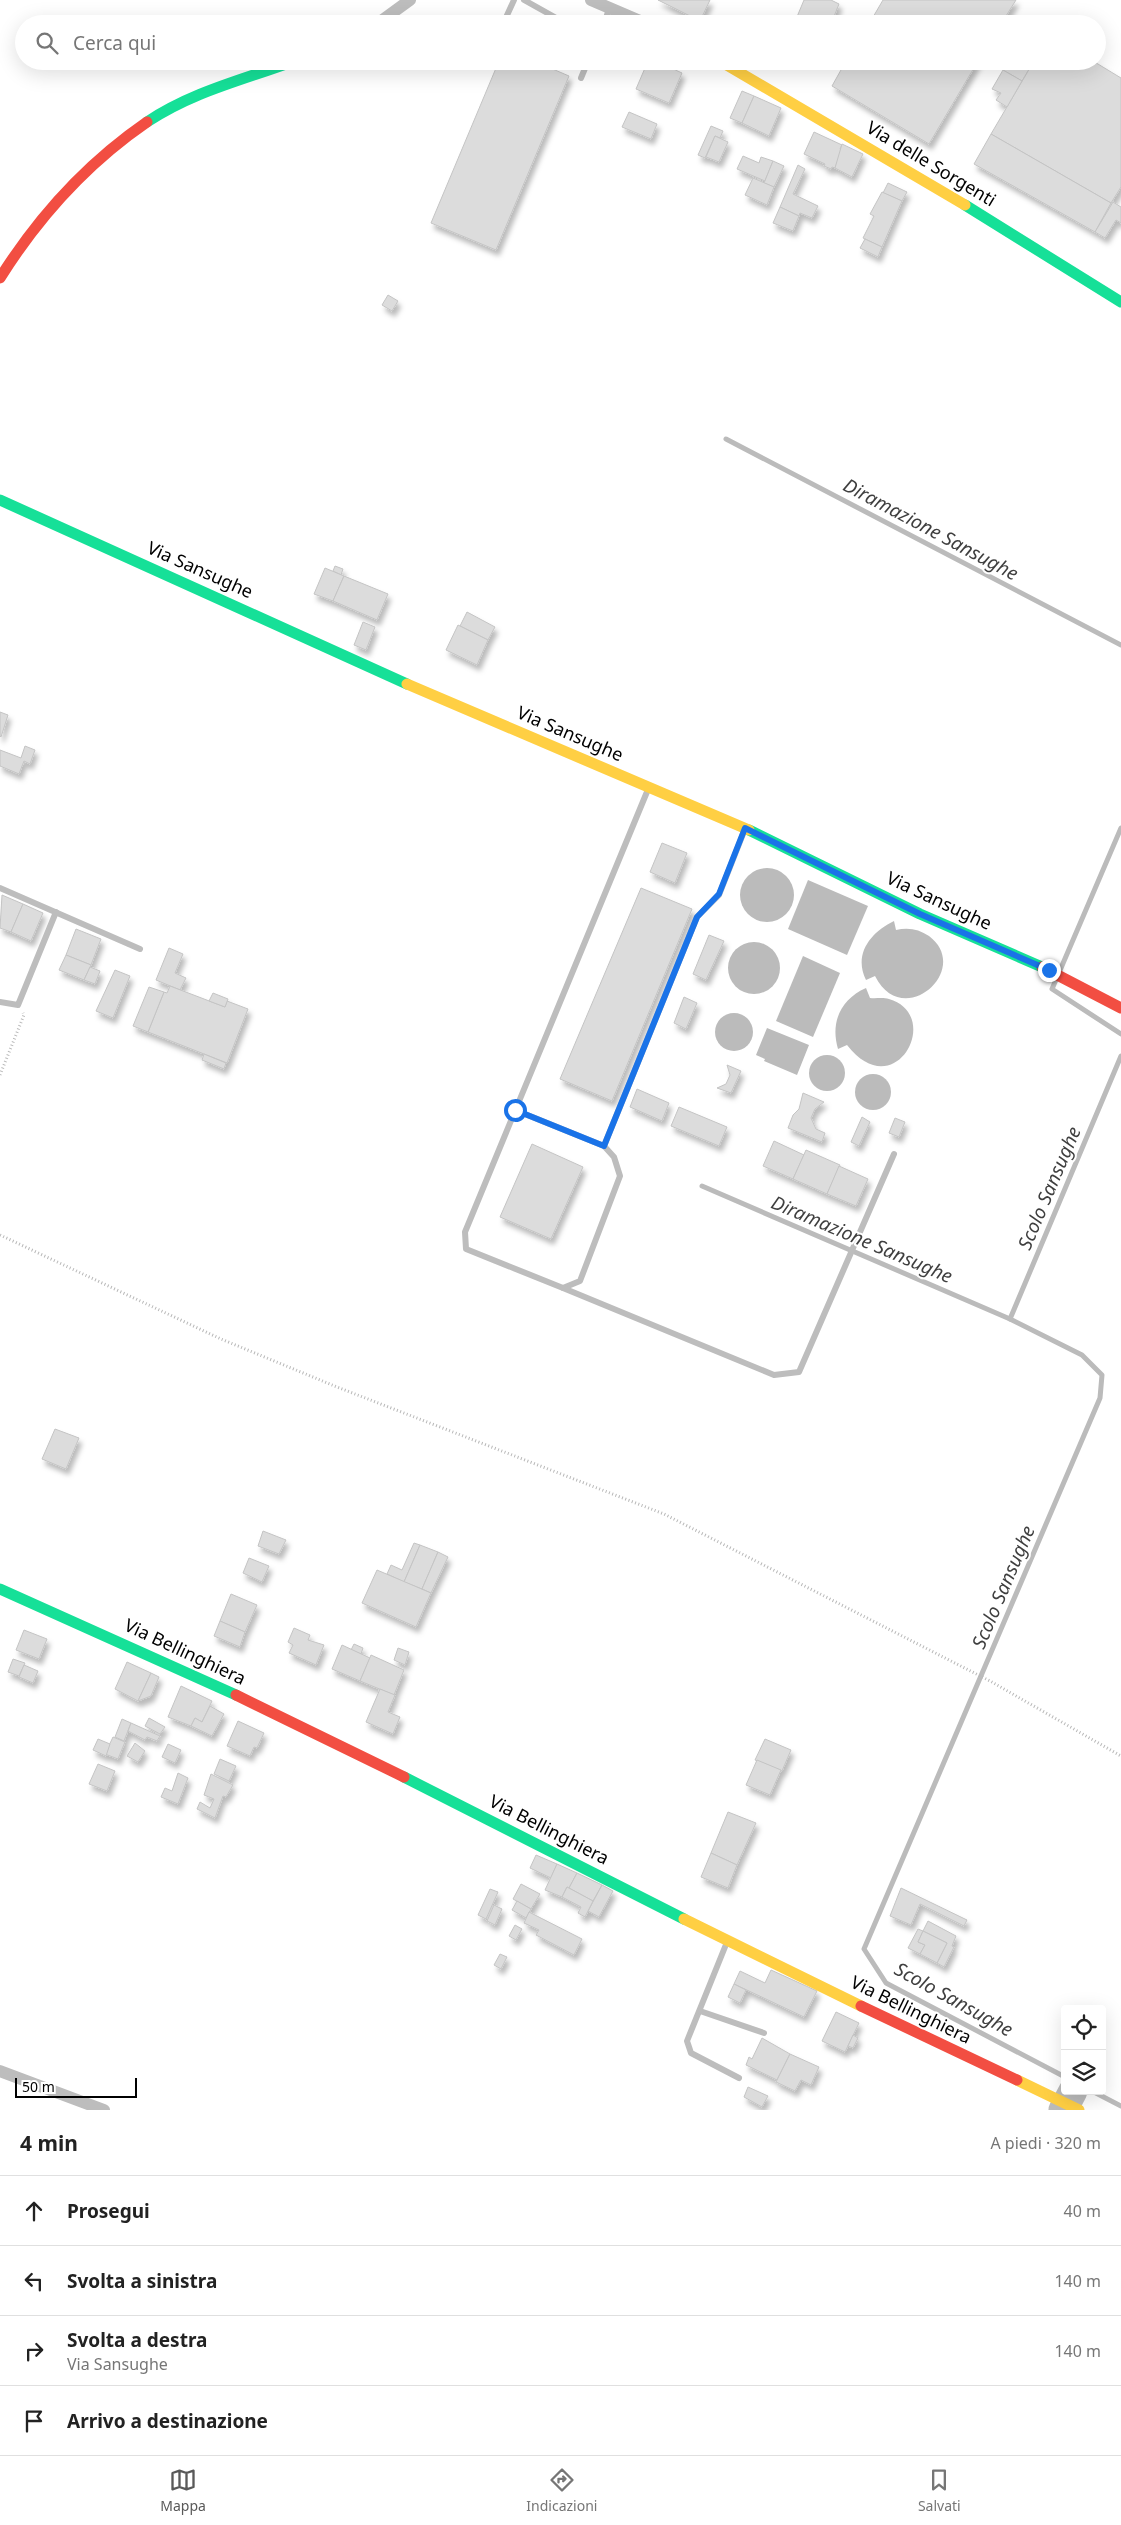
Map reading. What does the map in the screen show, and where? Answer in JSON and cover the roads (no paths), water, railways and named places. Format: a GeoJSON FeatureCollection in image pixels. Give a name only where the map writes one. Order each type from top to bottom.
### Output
{"type":"FeatureCollection","features":[{"type":"Feature","properties":{"kind":"street"},"geometry":{"type":"LineString","coordinates":[[389,15],[410,0]]}},
{"type":"Feature","properties":{"kind":"street"},"geometry":{"type":"LineString","coordinates":[[591,0],[624,15]]}},
{"type":"Feature","properties":{"kind":"street"},"geometry":{"type":"LineString","coordinates":[[0,278],[17,250],[62,192],[92,163],[133,132],[185,101],[224,83],[265,70]]}},
{"type":"Feature","properties":{"kind":"street","name":"Via delle Sorgenti"},"geometry":{"type":"LineString","coordinates":[[735,70],[958,200],[1121,302]]}},
{"type":"Feature","properties":{"kind":"street","name":"Via Sansughe"},"geometry":{"type":"LineString","coordinates":[[0,500],[389,676],[745,828],[920,914],[1049,970],[1062,979],[1121,1008]]}},
{"type":"Feature","properties":{"kind":"street","name":"Via Bellinghiera"},"geometry":{"type":"LineString","coordinates":[[0,1589],[194,1674],[356,1753],[728,1940],[1078,2110]]}},
{"type":"Feature","properties":{"kind":"street"},"geometry":{"type":"LineString","coordinates":[[0,2071],[104,2110]]}},
{"type":"Feature","properties":{"kind":"lane"},"geometry":{"type":"LineString","coordinates":[[506,15],[514,0]]}},
{"type":"Feature","properties":{"kind":"lane"},"geometry":{"type":"LineString","coordinates":[[524,0],[551,15]]}},
{"type":"Feature","properties":{"kind":"lane"},"geometry":{"type":"LineString","coordinates":[[607,15],[609,9]]}},
{"type":"Feature","properties":{"kind":"lane"},"geometry":{"type":"LineString","coordinates":[[581,78],[584,70]]}},
{"type":"Feature","properties":{"kind":"lane"},"geometry":{"type":"LineString","coordinates":[[649,786],[465,1232],[466,1249],[774,1375],[799,1372],[894,1154]]}},
{"type":"Feature","properties":{"kind":"lane"},"geometry":{"type":"LineString","coordinates":[[604,1146],[697,917],[719,894],[745,828]]}},
{"type":"Feature","properties":{"kind":"lane"},"geometry":{"type":"LineString","coordinates":[[0,888],[140,949]]}},
{"type":"Feature","properties":{"kind":"lane"},"geometry":{"type":"LineString","coordinates":[[0,1002],[18,1005],[56,912]]}},
{"type":"Feature","properties":{"kind":"lane"},"geometry":{"type":"LineString","coordinates":[[515,1110],[604,1146],[614,1157],[620,1176],[580,1281],[563,1288]]}},
{"type":"Feature","properties":{"kind":"lane"},"geometry":{"type":"LineString","coordinates":[[728,1940],[687,2041],[691,2053],[739,2078]]}},
{"type":"Feature","properties":{"kind":"lane"},"geometry":{"type":"LineString","coordinates":[[700,2011],[764,2034]]}},
{"type":"Feature","properties":{"kind":"waterway","name":"Diramazione Sansughe"},"geometry":{"type":"LineString","coordinates":[[726,439],[1121,645]]}},
{"type":"Feature","properties":{"kind":"waterway","name":"Scolo Sansughe"},"geometry":{"type":"LineString","coordinates":[[1121,828],[1052,989],[1121,1034]]}},
{"type":"Feature","properties":{"kind":"waterway","name":"Scolo Sansughe"},"geometry":{"type":"LineString","coordinates":[[1061,2075],[886,1983],[864,1949],[1100,1398],[1102,1375],[1082,1355],[1010,1319],[1121,1056]]}},
{"type":"Feature","properties":{"kind":"waterway","name":"Diramazione Sansughe"},"geometry":{"type":"LineString","coordinates":[[702,1186],[1010,1319]]}},
{"type":"Feature","properties":{"kind":"waterway"},"geometry":{"type":"LineString","coordinates":[[1063,2110],[1071,2095]]}},
{"type":"Feature","properties":{"kind":"waterway"},"geometry":{"type":"LineString","coordinates":[[1100,2095],[1121,2106]]}}]}
